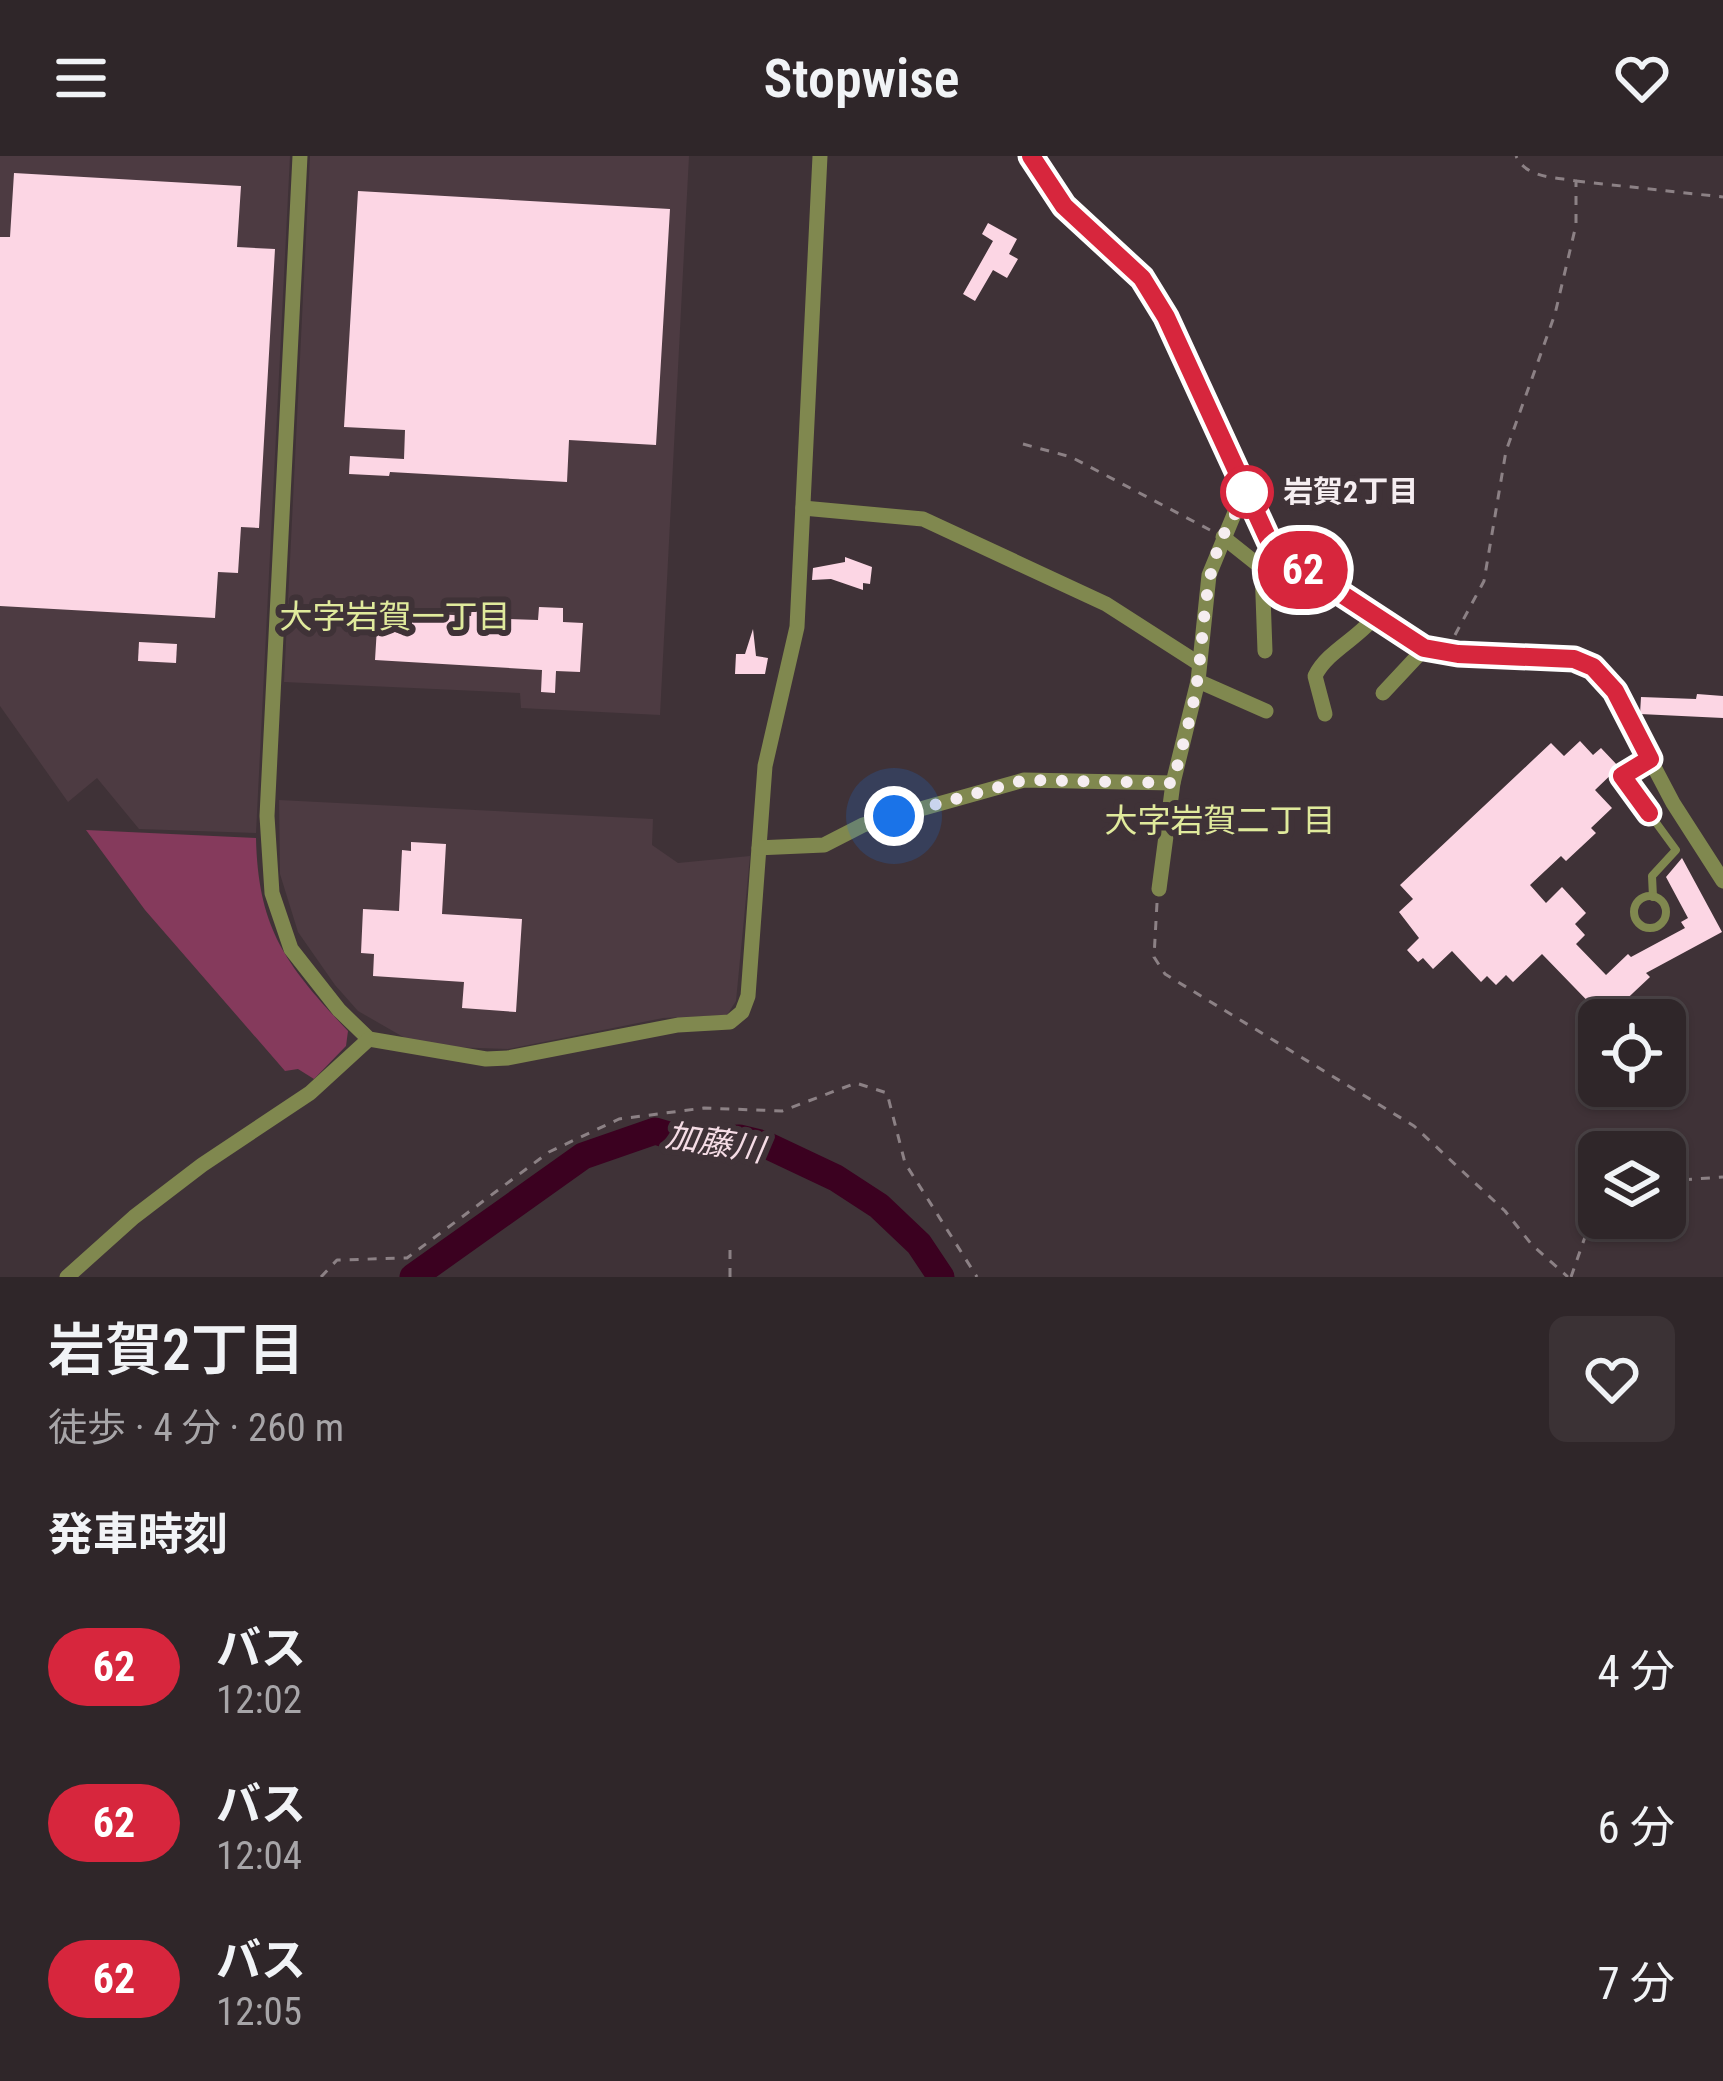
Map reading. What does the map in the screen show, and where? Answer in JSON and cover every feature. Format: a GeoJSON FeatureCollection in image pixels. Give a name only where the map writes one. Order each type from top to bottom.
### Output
{"type":"FeatureCollection","features":[{"type":"Feature","properties":{"kind":"street"},"geometry":{"type":"LineString","coordinates":[[300,156],[267,816],[272,893],[291,949],[369,1040],[486,1060],[678,1025],[730,1022],[742,1012],[748,996],[765,766],[797,628],[820,156]]}},
{"type":"Feature","properties":{"kind":"street"},"geometry":{"type":"LineString","coordinates":[[1031,156],[1064,206],[1142,278],[1166,317],[1269,541],[1282,555],[1424,648],[1574,659],[1593,667],[1615,691],[1723,881]]}},
{"type":"Feature","properties":{"kind":"street"},"geometry":{"type":"LineString","coordinates":[[1159,889],[1173,783],[1198,681],[1206,590],[1222,537],[1249,496]]}},
{"type":"Feature","properties":{"kind":"street"},"geometry":{"type":"LineString","coordinates":[[803,508],[922,519],[1106,604],[1198,663]]}},
{"type":"Feature","properties":{"kind":"street"},"geometry":{"type":"LineString","coordinates":[[1222,537],[1262,568],[1264,651]]}},
{"type":"Feature","properties":{"kind":"street"},"geometry":{"type":"LineString","coordinates":[[1325,714],[1315,676],[1321,664],[1366,629],[1377,614]]}},
{"type":"Feature","properties":{"kind":"street"},"geometry":{"type":"LineString","coordinates":[[1382,693],[1424,648]]}},
{"type":"Feature","properties":{"kind":"street"},"geometry":{"type":"LineString","coordinates":[[1198,681],[1265,711]]}},
{"type":"Feature","properties":{"kind":"street"},"geometry":{"type":"LineString","coordinates":[[759,848],[824,844],[863,825],[1024,780],[1173,783]]}},
{"type":"Feature","properties":{"kind":"street"},"geometry":{"type":"LineString","coordinates":[[68,1277],[134,1217],[310,1093],[369,1040]]}},
{"type":"Feature","properties":{"kind":"lane"},"geometry":{"type":"LineString","coordinates":[[1650,759],[1622,776],[1676,850],[1652,875],[1653,897],[1664,906],[1665,916],[1656,927],[1646,927],[1637,921],[1635,906],[1642,898],[1653,897]]}},
{"type":"Feature","properties":{"kind":"path"},"geometry":{"type":"LineString","coordinates":[[1516,156],[1529,172],[1723,197]]}},
{"type":"Feature","properties":{"kind":"path"},"geometry":{"type":"LineString","coordinates":[[1445,653],[1484,581],[1506,451],[1566,270],[1576,225],[1576,181]]}},
{"type":"Feature","properties":{"kind":"path"},"geometry":{"type":"LineString","coordinates":[[1023,444],[1071,457],[1222,537]]}},
{"type":"Feature","properties":{"kind":"path"},"geometry":{"type":"LineString","coordinates":[[1159,889],[1154,958],[1165,974],[1414,1126],[1569,1277],[1583,1239]]}},
{"type":"Feature","properties":{"kind":"path"},"geometry":{"type":"LineString","coordinates":[[321,1277],[337,1260],[407,1258],[550,1152],[620,1119],[704,1108],[782,1111],[856,1083],[887,1093],[905,1163],[977,1277]]}},
{"type":"Feature","properties":{"kind":"path"},"geometry":{"type":"LineString","coordinates":[[1686,1180],[1723,1178]]}},
{"type":"Feature","properties":{"kind":"path"},"geometry":{"type":"LineString","coordinates":[[730,1250],[730,1277]]}},
{"type":"Feature","properties":{"kind":"shaded area"},"geometry":{"type":"Polygon","coordinates":[[[0,156],[290,156],[256,833],[139,829],[97,778],[68,802],[0,706],[0,156]]]}},
{"type":"Feature","properties":{"kind":"shaded area"},"geometry":{"type":"Polygon","coordinates":[[[310,156],[689,156],[660,715],[521,708],[520,693],[284,682],[310,156]]]}},
{"type":"Feature","properties":{"kind":"shaded area"},"geometry":{"type":"Polygon","coordinates":[[[279,800],[653,819],[652,845],[678,863],[750,856],[736,1001],[727,1015],[663,1018],[508,1049],[449,1047],[405,1038],[358,1011],[298,932],[280,874],[279,800]]]}},
{"type":"Feature","properties":{"kind":"shaded area"},"geometry":{"type":"Polygon","coordinates":[[[86,830],[256,838],[270,922],[293,966],[348,1031],[346,1046],[314,1079],[298,1069],[285,1071],[145,910],[86,830]]]}},
{"type":"Feature","properties":{"kind":"building"},"geometry":{"type":"Polygon","coordinates":[[[14,173],[241,186],[237,247],[275,249],[259,528],[241,527],[238,573],[218,572],[215,618],[0,606],[0,237],[10,237],[14,173]]]}},
{"type":"Feature","properties":{"kind":"building"},"geometry":{"type":"Polygon","coordinates":[[[358,191],[670,209],[656,445],[569,440],[567,482],[349,474],[350,456],[404,459],[405,430],[344,427],[358,191]]]}},
{"type":"Feature","properties":{"kind":"building"},"geometry":{"type":"Polygon","coordinates":[[[988,223],[1017,239],[1009,254],[1018,259],[1007,278],[993,270],[975,301],[963,294],[993,241],[982,234],[988,223]]]}},
{"type":"Feature","properties":{"kind":"building"},"geometry":{"type":"Polygon","coordinates":[[[845,557],[872,567],[870,584],[863,583],[863,590],[831,579],[812,580],[813,568],[845,562],[845,557]]]}},
{"type":"Feature","properties":{"kind":"building"},"geometry":{"type":"Polygon","coordinates":[[[472,607],[509,609],[508,619],[538,620],[539,607],[563,608],[563,622],[583,623],[580,672],[556,671],[555,693],[541,692],[542,670],[375,660],[378,611],[471,616],[472,607]]]}},
{"type":"Feature","properties":{"kind":"building"},"geometry":{"type":"Polygon","coordinates":[[[753,629],[756,656],[768,658],[765,674],[735,674],[736,654],[745,654],[753,629]]]}},
{"type":"Feature","properties":{"kind":"building"},"geometry":{"type":"Polygon","coordinates":[[[139,642],[177,644],[176,663],[138,661],[139,642]]]}},
{"type":"Feature","properties":{"kind":"building"},"geometry":{"type":"Polygon","coordinates":[[[1697,694],[1723,696],[1723,718],[1640,714],[1641,697],[1696,699],[1697,694]]]}},
{"type":"Feature","properties":{"kind":"building"},"geometry":{"type":"Polygon","coordinates":[[[1580,741],[1593,755],[1601,748],[1619,767],[1595,790],[1612,808],[1591,828],[1596,833],[1530,885],[1546,903],[1562,887],[1586,913],[1575,924],[1585,935],[1576,944],[1606,975],[1628,954],[1631,957],[1685,928],[1681,922],[1688,918],[1666,877],[1682,858],[1722,932],[1646,973],[1650,977],[1627,999],[1586,999],[1542,954],[1513,982],[1506,975],[1496,985],[1487,976],[1481,982],[1452,951],[1433,969],[1423,958],[1418,962],[1407,950],[1419,938],[1399,912],[1413,899],[1400,885],[1551,743],[1564,756],[1580,741]]]}},
{"type":"Feature","properties":{"kind":"building"},"geometry":{"type":"Polygon","coordinates":[[[411,842],[446,844],[442,914],[522,919],[516,1012],[462,1008],[464,982],[373,976],[374,954],[361,953],[363,909],[399,911],[402,850],[411,851],[411,842]]]}},
{"type":"Feature","properties":{"kind":"waterway","name":"加藤川"},"geometry":{"type":"LineString","coordinates":[[413,1277],[583,1156],[655,1131],[689,1141],[739,1138],[764,1144],[836,1178],[879,1206],[919,1244],[941,1277]]}},
{"type":"Feature","properties":{"kind":"bus line","name":"62"},"geometry":{"type":"LineString","coordinates":[[1031,156],[1064,206],[1142,278],[1166,317],[1269,541],[1282,555],[1424,648],[1574,659],[1593,667],[1615,691],[1650,759],[1622,776],[1649,813]]}},
{"type":"Feature","properties":{"kind":"place","name":"岩賀2丁目"},"geometry":{"type":"Point","coordinates":[1247,492]}},
{"type":"Feature","properties":{"kind":"district","name":"大字岩賀一丁目"},"geometry":{"type":"Point","coordinates":[395,616]}},
{"type":"Feature","properties":{"kind":"district","name":"大字岩賀二丁目"},"geometry":{"type":"Point","coordinates":[1220,820]}},
{"type":"Feature","properties":{"kind":"route"},"geometry":{"type":"LineString","coordinates":[[894,816],[1024,780],[1173,783],[1198,681],[1209,574],[1222,537],[1249,496],[1247,492]]}}]}
